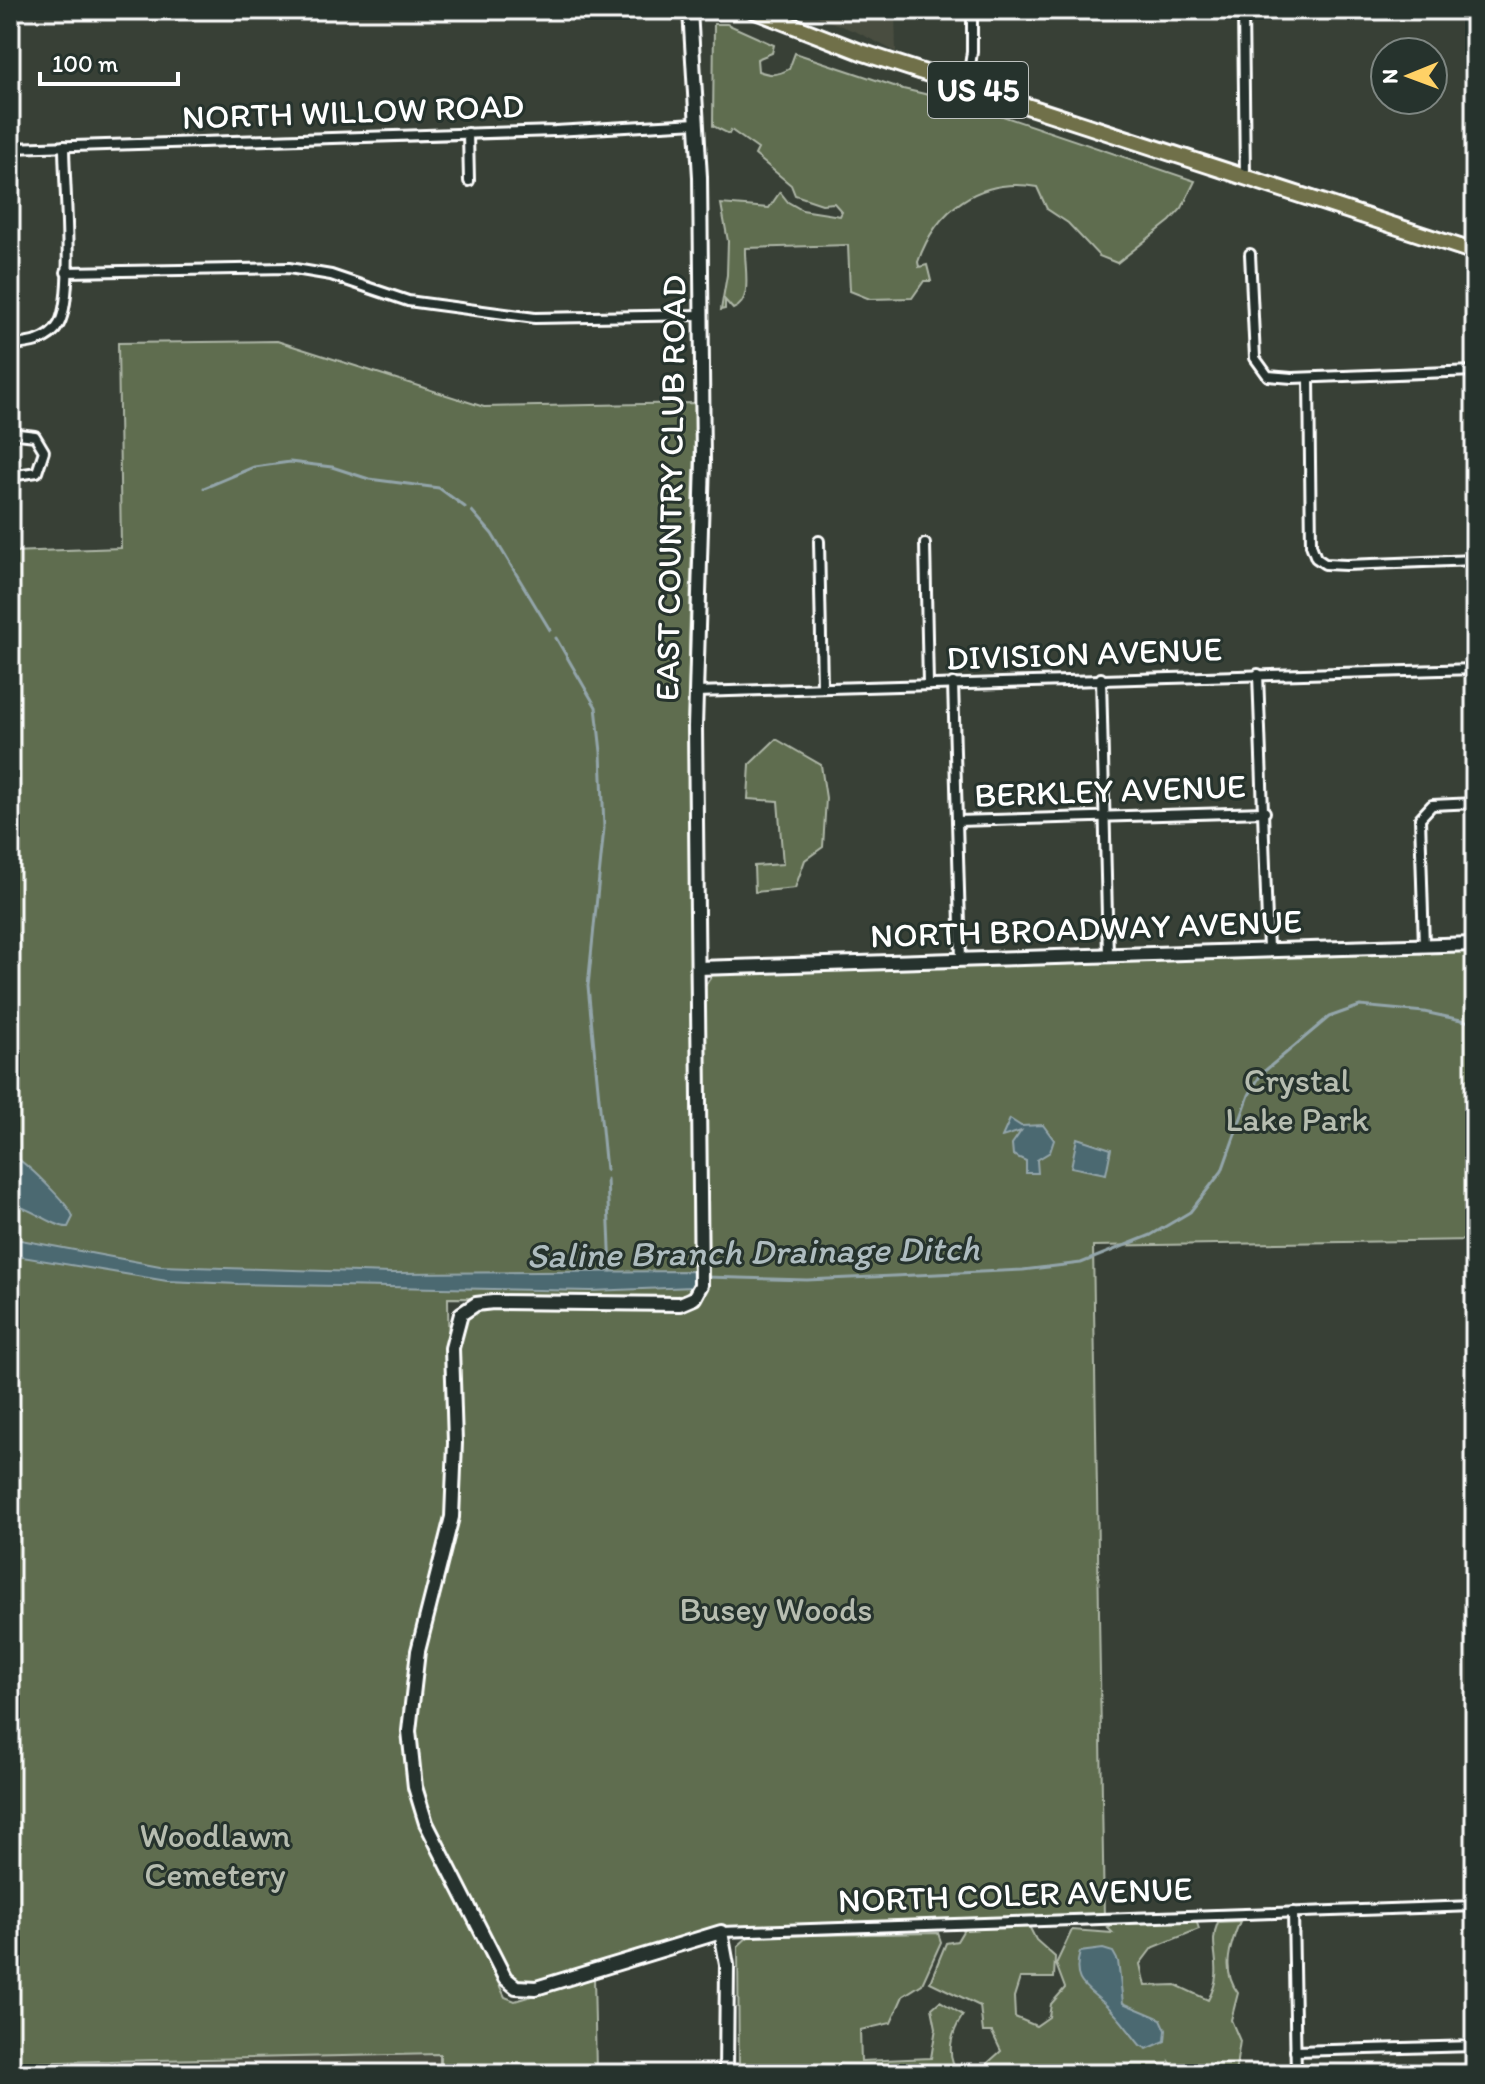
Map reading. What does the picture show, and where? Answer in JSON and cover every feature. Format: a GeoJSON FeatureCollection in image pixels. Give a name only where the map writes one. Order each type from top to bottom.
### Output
{"type":"FeatureCollection","features":[{"type":"Feature","properties":{"kind":"main road","name":"US 45"},"geometry":{"type":"LineString","coordinates":[[753,10],[861,52],[1475,252]]}},
{"type":"Feature","properties":{"kind":"street","name":"EAST COUNTRY CLUB ROAD"},"geometry":{"type":"LineString","coordinates":[[690,10],[697,123],[701,315],[702,510],[695,692],[701,1275]]}},
{"type":"Feature","properties":{"kind":"street"},"geometry":{"type":"LineString","coordinates":[[967,86],[972,52],[972,10]]}},
{"type":"Feature","properties":{"kind":"street"},"geometry":{"type":"LineString","coordinates":[[1243,10],[1245,177]]}},
{"type":"Feature","properties":{"kind":"street","name":"NORTH WILLOW ROAD"},"geometry":{"type":"LineString","coordinates":[[10,148],[697,123]]}},
{"type":"Feature","properties":{"kind":"street"},"geometry":{"type":"LineString","coordinates":[[468,133],[469,181]]}},
{"type":"Feature","properties":{"kind":"street"},"geometry":{"type":"LineString","coordinates":[[10,345],[37,341],[56,329],[63,315],[66,272],[64,146]]}},
{"type":"Feature","properties":{"kind":"street"},"geometry":{"type":"LineString","coordinates":[[1250,254],[1255,358],[1262,372],[1272,377],[1309,378],[1475,371]]}},
{"type":"Feature","properties":{"kind":"street"},"geometry":{"type":"LineString","coordinates":[[66,272],[289,268],[331,275],[408,301],[535,318],[701,315]]}},
{"type":"Feature","properties":{"kind":"street"},"geometry":{"type":"LineString","coordinates":[[1309,378],[1311,545],[1316,558],[1325,564],[1346,565],[1475,560]]}},
{"type":"Feature","properties":{"kind":"street"},"geometry":{"type":"LineString","coordinates":[[10,433],[35,436],[44,451],[37,472],[10,476]]}},
{"type":"Feature","properties":{"kind":"street"},"geometry":{"type":"LineString","coordinates":[[819,541],[822,686]]}},
{"type":"Feature","properties":{"kind":"street"},"geometry":{"type":"LineString","coordinates":[[925,544],[928,684]]}},
{"type":"Feature","properties":{"kind":"street","name":"DIVISION AVENUE"},"geometry":{"type":"LineString","coordinates":[[695,692],[1475,669]]}},
{"type":"Feature","properties":{"kind":"street"},"geometry":{"type":"LineString","coordinates":[[1258,674],[1268,949]]}},
{"type":"Feature","properties":{"kind":"street"},"geometry":{"type":"LineString","coordinates":[[1101,678],[1108,955]]}},
{"type":"Feature","properties":{"kind":"street"},"geometry":{"type":"LineString","coordinates":[[953,683],[961,959]]}},
{"type":"Feature","properties":{"kind":"street"},"geometry":{"type":"LineString","coordinates":[[1424,946],[1418,830],[1423,811],[1442,803],[1475,803]]}},
{"type":"Feature","properties":{"kind":"street","name":"BERKLEY AVENUE"},"geometry":{"type":"LineString","coordinates":[[957,821],[1265,812]]}},
{"type":"Feature","properties":{"kind":"street","name":"NORTH BROADWAY AVENUE"},"geometry":{"type":"LineString","coordinates":[[698,968],[1475,944]]}},
{"type":"Feature","properties":{"kind":"street","name":"NORTH COLER AVENUE"},"geometry":{"type":"LineString","coordinates":[[701,1275],[697,1295],[680,1304],[480,1303],[461,1314],[454,1331],[452,1517],[412,1689],[409,1731],[415,1787],[426,1823],[505,1978],[516,1987],[527,1988],[565,1980],[721,1932],[1475,1906]]}},
{"type":"Feature","properties":{"kind":"street"},"geometry":{"type":"LineString","coordinates":[[1293,1912],[1296,2074]]}},
{"type":"Feature","properties":{"kind":"street"},"geometry":{"type":"LineString","coordinates":[[721,1932],[727,1965],[726,2074]]}},
{"type":"Feature","properties":{"kind":"street"},"geometry":{"type":"LineString","coordinates":[[1295,2051],[1475,2046]]}},
{"type":"Feature","properties":{"kind":"shaded area"},"geometry":{"type":"Polygon","coordinates":[[[801,10],[895,10],[896,52],[859,33],[801,10]]]}},
{"type":"Feature","properties":{"kind":"shaded area"},"geometry":{"type":"Polygon","coordinates":[[[441,2054],[440,2074],[10,2074],[10,2063],[441,2054]]]}},
{"type":"Feature","properties":{"kind":"green space"},"geometry":{"type":"Polygon","coordinates":[[[714,24],[727,24],[774,45],[772,53],[757,59],[758,71],[774,74],[785,71],[789,69],[795,53],[903,89],[964,103],[1195,181],[1182,208],[1170,221],[1117,263],[1099,256],[1068,223],[1047,209],[1037,187],[997,187],[963,201],[936,227],[918,262],[919,267],[927,265],[931,281],[924,281],[912,298],[870,299],[850,291],[848,245],[745,248],[744,299],[733,309],[725,300],[725,309],[721,310],[727,275],[728,241],[721,204],[769,208],[780,192],[788,202],[802,210],[840,216],[842,212],[834,203],[822,204],[795,195],[791,185],[755,155],[758,149],[731,130],[729,134],[713,126],[714,24]]]}},
{"type":"Feature","properties":{"kind":"green space","name":"Woodlawn Cemetery"},"geometry":{"type":"Polygon","coordinates":[[[277,341],[484,407],[696,403],[689,646],[693,1287],[681,1297],[662,1299],[448,1298],[450,1461],[446,1519],[412,1656],[405,1737],[423,1828],[505,1997],[515,2001],[594,1977],[596,2071],[440,2074],[440,2054],[10,2063],[10,552],[121,548],[118,343],[277,341]]]}},
{"type":"Feature","properties":{"kind":"green space"},"geometry":{"type":"Polygon","coordinates":[[[776,739],[821,765],[826,798],[823,847],[805,860],[795,888],[755,892],[754,866],[783,864],[778,801],[748,799],[750,764],[776,739]]]}},
{"type":"Feature","properties":{"kind":"green space","name":"Busey Woods"},"geometry":{"type":"Polygon","coordinates":[[[1475,950],[1475,1240],[1093,1246],[1104,1919],[721,1932],[595,1971],[516,1987],[426,1823],[409,1714],[446,1544],[452,1348],[467,1309],[669,1304],[697,1295],[703,989],[713,974],[1475,950]]]}},
{"type":"Feature","properties":{"kind":"green space"},"geometry":{"type":"Polygon","coordinates":[[[1196,1920],[1199,1929],[1152,1948],[1140,1964],[1145,1986],[1176,1985],[1208,2000],[1216,1977],[1214,1941],[1218,1922],[1240,1921],[1229,1958],[1230,1976],[1238,1993],[1231,2020],[1240,2041],[1235,2074],[1204,2074],[1202,2065],[1173,2066],[1170,2062],[1171,2074],[739,2074],[738,1946],[749,1936],[938,1933],[941,1942],[922,1984],[903,1996],[891,2023],[860,2030],[861,2061],[931,2058],[936,2028],[932,2008],[940,2001],[963,2015],[951,2044],[954,2065],[959,2072],[981,2069],[1001,2051],[992,2032],[983,2032],[980,2006],[930,1982],[946,1943],[957,1941],[966,1926],[1029,1926],[1036,1940],[1055,1957],[1054,1978],[1020,1978],[1014,1997],[1015,2017],[1036,2026],[1049,2017],[1051,2004],[1065,1988],[1056,1964],[1072,1930],[1113,1933],[1107,1927],[1117,1922],[1196,1920]]]}},
{"type":"Feature","properties":{"kind":"water"},"geometry":{"type":"Polygon","coordinates":[[[1010,1119],[1021,1126],[1043,1125],[1054,1140],[1050,1152],[1037,1160],[1038,1173],[1026,1173],[1026,1161],[1013,1155],[1012,1144],[1021,1131],[1002,1137],[1010,1119]]]}},
{"type":"Feature","properties":{"kind":"water"},"geometry":{"type":"Polygon","coordinates":[[[1077,1138],[1111,1149],[1106,1174],[1071,1167],[1077,1138]]]}},
{"type":"Feature","properties":{"kind":"water"},"geometry":{"type":"Polygon","coordinates":[[[10,1155],[35,1173],[64,1204],[73,1217],[68,1227],[10,1204],[10,1155]]]}},
{"type":"Feature","properties":{"kind":"water"},"geometry":{"type":"Polygon","coordinates":[[[10,1238],[160,1266],[391,1273],[694,1271],[693,1287],[591,1291],[167,1281],[10,1255],[10,1238]]]}},
{"type":"Feature","properties":{"kind":"water"},"geometry":{"type":"Polygon","coordinates":[[[1103,1949],[1113,1952],[1118,1961],[1123,2003],[1161,2019],[1166,2030],[1165,2041],[1147,2049],[1140,2045],[1115,2014],[1082,1983],[1077,1971],[1080,1952],[1103,1949]]]}},
{"type":"Feature","properties":{"kind":"waterway"},"geometry":{"type":"LineString","coordinates":[[204,488],[254,467],[290,462],[332,467],[369,479],[439,488],[465,507]]}},
{"type":"Feature","properties":{"kind":"waterway"},"geometry":{"type":"LineString","coordinates":[[472,511],[492,534],[550,630]]}},
{"type":"Feature","properties":{"kind":"waterway"},"geometry":{"type":"LineString","coordinates":[[556,638],[596,707],[601,752],[604,828],[588,986],[606,1170]]}},
{"type":"Feature","properties":{"kind":"waterway","name":"Saline Branch Drainage Ditch"},"geometry":{"type":"LineString","coordinates":[[706,1277],[807,1280],[1023,1270],[1081,1263],[1151,1235],[1190,1212],[1222,1171],[1249,1095],[1261,1074],[1329,1017],[1360,1006],[1424,1012],[1475,1023]]}},
{"type":"Feature","properties":{"kind":"waterway"},"geometry":{"type":"LineString","coordinates":[[607,1179],[611,1271]]}},
{"type":"Feature","properties":{"kind":"park label","name":"Crystal Lake Park"},"geometry":{"type":"Point","coordinates":[1297,1100]}}]}
